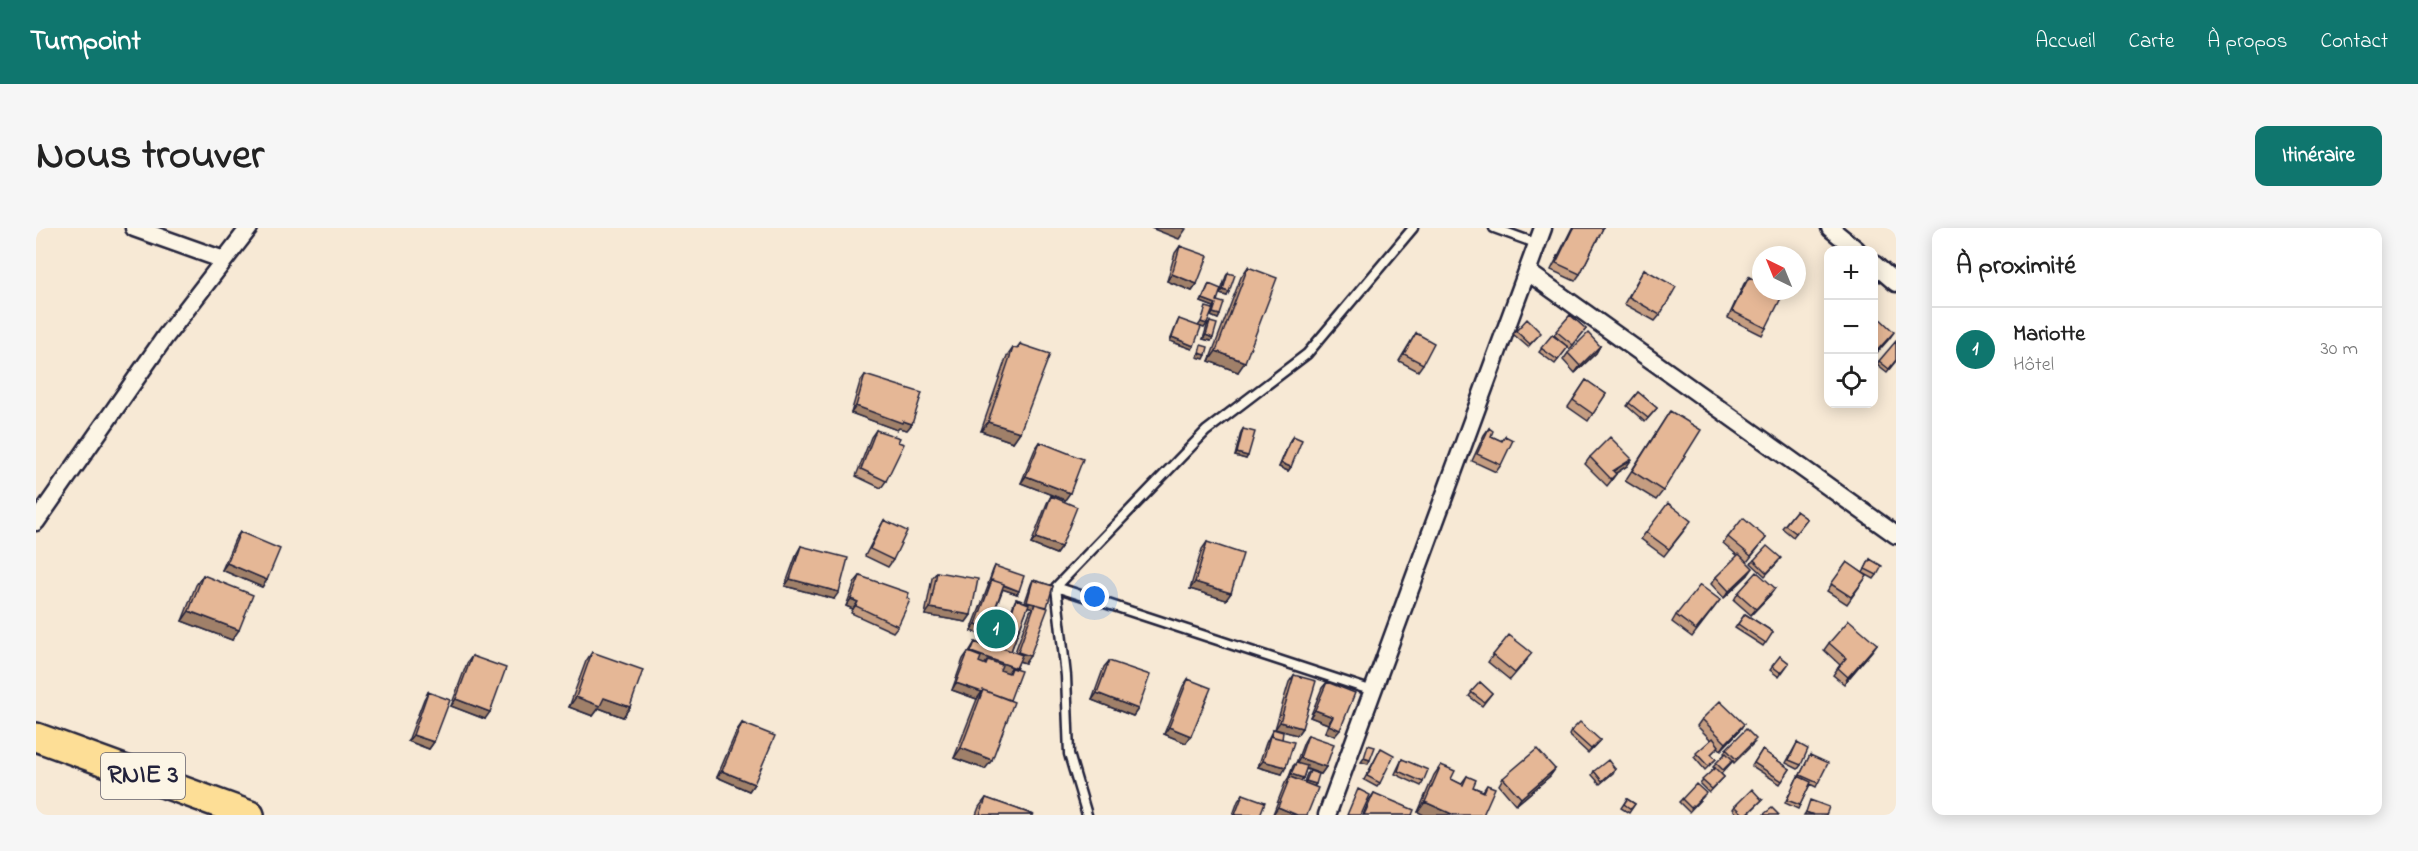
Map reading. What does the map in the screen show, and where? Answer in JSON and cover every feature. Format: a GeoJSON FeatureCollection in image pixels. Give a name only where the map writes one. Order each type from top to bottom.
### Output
{"type":"FeatureCollection","features":[{"type":"Feature","properties":{"kind":"highway","name":"RNIE 3"},"geometry":{"type":"LineString","coordinates":[[36,737],[250,815]]}},
{"type":"Feature","properties":{"kind":"street"},"geometry":{"type":"LineString","coordinates":[[134,228],[224,260]]}},
{"type":"Feature","properties":{"kind":"street"},"geometry":{"type":"LineString","coordinates":[[36,522],[165,337],[249,228]]}},
{"type":"Feature","properties":{"kind":"street"},"geometry":{"type":"LineString","coordinates":[[1327,815],[1543,228]]}},
{"type":"Feature","properties":{"kind":"street"},"geometry":{"type":"LineString","coordinates":[[1830,228],[1852,246]]}},
{"type":"Feature","properties":{"kind":"street"},"geometry":{"type":"LineString","coordinates":[[1878,267],[1896,283]]}},
{"type":"Feature","properties":{"kind":"street"},"geometry":{"type":"LineString","coordinates":[[1528,272],[1896,535]]}},
{"type":"Feature","properties":{"kind":"lane"},"geometry":{"type":"LineString","coordinates":[[1056,587],[1206,431],[1307,354],[1413,228]]}},
{"type":"Feature","properties":{"kind":"lane"},"geometry":{"type":"LineString","coordinates":[[1494,228],[1538,244]]}},
{"type":"Feature","properties":{"kind":"lane"},"geometry":{"type":"LineString","coordinates":[[1056,587],[1373,691]]}},
{"type":"Feature","properties":{"kind":"lane"},"geometry":{"type":"LineString","coordinates":[[1056,587],[1066,676],[1069,754],[1087,815]]}},
{"type":"Feature","properties":{"kind":"building"},"geometry":{"type":"Polygon","coordinates":[[[1573,228],[1603,228],[1580,274],[1556,263],[1573,228]]]}},
{"type":"Feature","properties":{"kind":"building"},"geometry":{"type":"Polygon","coordinates":[[[1180,246],[1208,256],[1197,284],[1172,274],[1180,246]]]}},
{"type":"Feature","properties":{"kind":"building"},"geometry":{"type":"Polygon","coordinates":[[[1248,267],[1277,278],[1245,362],[1216,351],[1248,267]]]}},
{"type":"Feature","properties":{"kind":"building"},"geometry":{"type":"Polygon","coordinates":[[[1644,269],[1676,287],[1660,315],[1629,297],[1644,269]]]}},
{"type":"Feature","properties":{"kind":"building"},"geometry":{"type":"Polygon","coordinates":[[[1228,273],[1235,275],[1229,292],[1223,290],[1228,273]]]}},
{"type":"Feature","properties":{"kind":"building"},"geometry":{"type":"Polygon","coordinates":[[[1749,277],[1752,278],[1752,300],[1780,300],[1766,328],[1732,311],[1749,277]]]}},
{"type":"Feature","properties":{"kind":"building"},"geometry":{"type":"Polygon","coordinates":[[[1209,284],[1221,289],[1217,301],[1224,303],[1220,315],[1213,313],[1216,304],[1203,299],[1209,284]]]}},
{"type":"Feature","properties":{"kind":"building"},"geometry":{"type":"Polygon","coordinates":[[[1206,307],[1213,309],[1207,324],[1201,322],[1206,307]]]}},
{"type":"Feature","properties":{"kind":"building"},"geometry":{"type":"Polygon","coordinates":[[[1570,315],[1586,329],[1573,345],[1556,331],[1570,315]]]}},
{"type":"Feature","properties":{"kind":"building"},"geometry":{"type":"Polygon","coordinates":[[[1878,317],[1894,332],[1878,350],[1878,317]]]}},
{"type":"Feature","properties":{"kind":"building"},"geometry":{"type":"Polygon","coordinates":[[[1179,319],[1201,327],[1194,346],[1172,337],[1179,319]]]}},
{"type":"Feature","properties":{"kind":"building"},"geometry":{"type":"Polygon","coordinates":[[[1527,319],[1541,333],[1530,344],[1516,331],[1527,319]]]}},
{"type":"Feature","properties":{"kind":"building"},"geometry":{"type":"Polygon","coordinates":[[[1210,322],[1217,324],[1213,338],[1206,335],[1210,322]]]}},
{"type":"Feature","properties":{"kind":"building"},"geometry":{"type":"Polygon","coordinates":[[[1416,333],[1434,343],[1423,364],[1404,354],[1416,333]]]}},
{"type":"Feature","properties":{"kind":"building"},"geometry":{"type":"Polygon","coordinates":[[[1588,333],[1600,346],[1580,366],[1568,353],[1588,333]]]}},
{"type":"Feature","properties":{"kind":"building"},"geometry":{"type":"Polygon","coordinates":[[[1552,335],[1568,347],[1558,360],[1541,348],[1552,335]]]}},
{"type":"Feature","properties":{"kind":"building"},"geometry":{"type":"Polygon","coordinates":[[[1896,341],[1896,360],[1889,369],[1879,361],[1896,341]]]}},
{"type":"Feature","properties":{"kind":"building"},"geometry":{"type":"Polygon","coordinates":[[[1020,344],[1050,354],[1020,432],[988,422],[1013,348],[1018,349],[1020,344]]]}},
{"type":"Feature","properties":{"kind":"building"},"geometry":{"type":"Polygon","coordinates":[[[1201,345],[1208,347],[1206,355],[1199,353],[1201,345]]]}},
{"type":"Feature","properties":{"kind":"building"},"geometry":{"type":"Polygon","coordinates":[[[865,375],[922,393],[912,424],[903,421],[902,423],[856,406],[865,375]]]}},
{"type":"Feature","properties":{"kind":"building"},"geometry":{"type":"Polygon","coordinates":[[[1586,380],[1606,394],[1593,414],[1573,400],[1586,380]]]}},
{"type":"Feature","properties":{"kind":"building"},"geometry":{"type":"Polygon","coordinates":[[[1638,392],[1657,408],[1648,418],[1629,403],[1638,392]]]}},
{"type":"Feature","properties":{"kind":"building"},"geometry":{"type":"Polygon","coordinates":[[[1670,411],[1701,430],[1663,491],[1632,471],[1670,411]]]}},
{"type":"Feature","properties":{"kind":"building"},"geometry":{"type":"Polygon","coordinates":[[[1489,428],[1493,431],[1491,436],[1502,441],[1505,436],[1513,440],[1501,465],[1477,454],[1489,428]]]}},
{"type":"Feature","properties":{"kind":"building"},"geometry":{"type":"Polygon","coordinates":[[[1243,429],[1255,432],[1248,456],[1237,453],[1243,429]]]}},
{"type":"Feature","properties":{"kind":"building"},"geometry":{"type":"Polygon","coordinates":[[[876,430],[900,438],[898,442],[904,444],[886,481],[861,469],[876,430]]]}},
{"type":"Feature","properties":{"kind":"building"},"geometry":{"type":"Polygon","coordinates":[[[1293,436],[1302,440],[1291,467],[1281,463],[1293,436]]]}},
{"type":"Feature","properties":{"kind":"building"},"geometry":{"type":"Polygon","coordinates":[[[1610,437],[1632,459],[1613,471],[1616,474],[1611,479],[1590,457],[1610,437]]]}},
{"type":"Feature","properties":{"kind":"building"},"geometry":{"type":"Polygon","coordinates":[[[1040,442],[1083,459],[1070,493],[1026,476],[1040,442]]]}},
{"type":"Feature","properties":{"kind":"building"},"geometry":{"type":"Polygon","coordinates":[[[1051,496],[1077,507],[1061,547],[1036,538],[1051,496]]]}},
{"type":"Feature","properties":{"kind":"building"},"geometry":{"type":"Polygon","coordinates":[[[1668,503],[1691,521],[1669,549],[1646,532],[1668,503]]]}},
{"type":"Feature","properties":{"kind":"building"},"geometry":{"type":"Polygon","coordinates":[[[1796,511],[1807,519],[1796,533],[1785,525],[1796,511]]]}},
{"type":"Feature","properties":{"kind":"building"},"geometry":{"type":"Polygon","coordinates":[[[1743,518],[1766,538],[1751,556],[1728,537],[1743,518]]]}},
{"type":"Feature","properties":{"kind":"building"},"geometry":{"type":"Polygon","coordinates":[[[884,520],[907,531],[893,560],[870,549],[884,520]]]}},
{"type":"Feature","properties":{"kind":"building"},"geometry":{"type":"Polygon","coordinates":[[[240,532],[280,549],[267,580],[227,563],[240,532]]]}},
{"type":"Feature","properties":{"kind":"building"},"geometry":{"type":"Polygon","coordinates":[[[1207,542],[1243,554],[1231,593],[1195,582],[1207,542]]]}},
{"type":"Feature","properties":{"kind":"building"},"geometry":{"type":"Polygon","coordinates":[[[801,546],[848,558],[839,592],[790,579],[801,546]]]}},
{"type":"Feature","properties":{"kind":"building"},"geometry":{"type":"Polygon","coordinates":[[[1767,546],[1781,558],[1767,573],[1754,560],[1767,546]]]}},
{"type":"Feature","properties":{"kind":"building"},"geometry":{"type":"Polygon","coordinates":[[[1739,554],[1753,568],[1729,591],[1716,577],[1739,554]]]}},
{"type":"Feature","properties":{"kind":"building"},"geometry":{"type":"Polygon","coordinates":[[[1870,559],[1882,566],[1877,575],[1865,569],[1870,559]]]}},
{"type":"Feature","properties":{"kind":"building"},"geometry":{"type":"Polygon","coordinates":[[[1847,562],[1867,576],[1851,597],[1831,584],[1847,562]]]}},
{"type":"Feature","properties":{"kind":"building"},"geometry":{"type":"Polygon","coordinates":[[[995,566],[1024,576],[1019,591],[990,580],[995,566]]]}},
{"type":"Feature","properties":{"kind":"building"},"geometry":{"type":"Polygon","coordinates":[[[937,572],[978,579],[971,615],[930,608],[937,572]]]}},
{"type":"Feature","properties":{"kind":"building"},"geometry":{"type":"Polygon","coordinates":[[[1757,572],[1775,588],[1756,609],[1738,593],[1757,572]]]}},
{"type":"Feature","properties":{"kind":"building"},"geometry":{"type":"Polygon","coordinates":[[[203,575],[253,595],[239,630],[189,611],[203,575]]]}},
{"type":"Feature","properties":{"kind":"building"},"geometry":{"type":"Polygon","coordinates":[[[860,576],[909,593],[907,598],[910,600],[898,626],[856,606],[858,602],[851,599],[860,576]]]}},
{"type":"Feature","properties":{"kind":"building"},"geometry":{"type":"Polygon","coordinates":[[[992,580],[1004,584],[988,628],[976,624],[992,580]]]}},
{"type":"Feature","properties":{"kind":"building"},"geometry":{"type":"Polygon","coordinates":[[[1033,580],[1053,586],[1047,607],[1027,602],[1033,580]]]}},
{"type":"Feature","properties":{"kind":"building"},"geometry":{"type":"Polygon","coordinates":[[[1700,585],[1720,600],[1696,630],[1676,615],[1700,585]]]}},
{"type":"Feature","properties":{"kind":"building"},"geometry":{"type":"Polygon","coordinates":[[[1016,599],[1029,604],[1020,627],[1008,624],[1016,599]]]}},
{"type":"Feature","properties":{"kind":"building"},"geometry":{"type":"Polygon","coordinates":[[[1035,604],[1048,608],[1030,656],[1018,652],[1035,604]]]}},
{"type":"Feature","properties":{"kind":"building"},"geometry":{"type":"Polygon","coordinates":[[[1745,614],[1773,632],[1766,643],[1738,624],[1745,614]]]}},
{"type":"Feature","properties":{"kind":"building"},"geometry":{"type":"Polygon","coordinates":[[[1849,620],[1877,644],[1848,677],[1838,668],[1846,658],[1829,643],[1849,620]]]}},
{"type":"Feature","properties":{"kind":"building"},"geometry":{"type":"Polygon","coordinates":[[[1005,626],[1018,631],[1011,651],[997,646],[1005,626]]]}},
{"type":"Feature","properties":{"kind":"building"},"geometry":{"type":"Polygon","coordinates":[[[1509,635],[1532,653],[1515,673],[1493,655],[1509,635]]]}},
{"type":"Feature","properties":{"kind":"building"},"geometry":{"type":"Polygon","coordinates":[[[984,641],[1022,655],[1016,668],[971,652],[975,642],[982,645],[984,641]]]}},
{"type":"Feature","properties":{"kind":"building"},"geometry":{"type":"Polygon","coordinates":[[[592,652],[643,670],[630,707],[604,698],[600,706],[576,697],[592,652]]]}},
{"type":"Feature","properties":{"kind":"building"},"geometry":{"type":"Polygon","coordinates":[[[968,652],[981,657],[979,662],[986,665],[988,660],[1002,665],[1000,670],[1009,673],[1011,668],[1021,671],[1010,700],[956,683],[968,652]]]}},
{"type":"Feature","properties":{"kind":"building"},"geometry":{"type":"Polygon","coordinates":[[[472,656],[506,668],[490,712],[456,699],[472,656]]]}},
{"type":"Feature","properties":{"kind":"building"},"geometry":{"type":"Polygon","coordinates":[[[1780,656],[1789,663],[1781,673],[1772,666],[1780,656]]]}},
{"type":"Feature","properties":{"kind":"building"},"geometry":{"type":"Polygon","coordinates":[[[1109,661],[1150,675],[1138,709],[1097,693],[1109,661]]]}},
{"type":"Feature","properties":{"kind":"building"},"geometry":{"type":"Polygon","coordinates":[[[1294,675],[1316,681],[1302,728],[1280,722],[1294,675]]]}},
{"type":"Feature","properties":{"kind":"building"},"geometry":{"type":"Polygon","coordinates":[[[1188,679],[1211,688],[1191,736],[1169,727],[1188,679]]]}},
{"type":"Feature","properties":{"kind":"building"},"geometry":{"type":"Polygon","coordinates":[[[1327,682],[1355,693],[1340,730],[1329,725],[1333,717],[1315,710],[1327,682]]]}},
{"type":"Feature","properties":{"kind":"building"},"geometry":{"type":"Polygon","coordinates":[[[1480,682],[1492,693],[1484,702],[1471,692],[1480,682]]]}},
{"type":"Feature","properties":{"kind":"building"},"geometry":{"type":"Polygon","coordinates":[[[983,690],[1014,702],[992,760],[961,748],[983,690]]]}},
{"type":"Feature","properties":{"kind":"building"},"geometry":{"type":"Polygon","coordinates":[[[428,692],[450,700],[434,742],[413,735],[428,692]]]}},
{"type":"Feature","properties":{"kind":"building"},"geometry":{"type":"Polygon","coordinates":[[[1720,701],[1744,724],[1726,743],[1702,719],[1720,701]]]}},
{"type":"Feature","properties":{"kind":"building"},"geometry":{"type":"Polygon","coordinates":[[[1580,722],[1600,740],[1591,749],[1571,731],[1580,722]]]}},
{"type":"Feature","properties":{"kind":"building"},"geometry":{"type":"Polygon","coordinates":[[[742,723],[775,736],[754,784],[722,771],[742,723]]]}},
{"type":"Feature","properties":{"kind":"building"},"geometry":{"type":"Polygon","coordinates":[[[1273,729],[1283,732],[1282,739],[1271,736],[1273,729]]]}},
{"type":"Feature","properties":{"kind":"building"},"geometry":{"type":"Polygon","coordinates":[[[1746,729],[1756,739],[1736,759],[1726,749],[1746,729]]]}},
{"type":"Feature","properties":{"kind":"building"},"geometry":{"type":"Polygon","coordinates":[[[1308,735],[1334,744],[1326,767],[1300,758],[1308,735]]]}},
{"type":"Feature","properties":{"kind":"building"},"geometry":{"type":"Polygon","coordinates":[[[1270,736],[1294,742],[1286,767],[1263,761],[1270,736]]]}},
{"type":"Feature","properties":{"kind":"building"},"geometry":{"type":"Polygon","coordinates":[[[1713,738],[1719,746],[1711,754],[1716,759],[1708,766],[1696,753],[1713,738]]]}},
{"type":"Feature","properties":{"kind":"building"},"geometry":{"type":"Polygon","coordinates":[[[1797,743],[1808,749],[1801,765],[1789,760],[1797,743]]]}},
{"type":"Feature","properties":{"kind":"building"},"geometry":{"type":"Polygon","coordinates":[[[1368,745],[1375,747],[1370,760],[1364,758],[1368,745]]]}},
{"type":"Feature","properties":{"kind":"building"},"geometry":{"type":"Polygon","coordinates":[[[1381,748],[1394,755],[1380,783],[1367,776],[1381,748]]]}},
{"type":"Feature","properties":{"kind":"building"},"geometry":{"type":"Polygon","coordinates":[[[1537,749],[1555,769],[1521,798],[1503,778],[1537,749]]]}},
{"type":"Feature","properties":{"kind":"building"},"geometry":{"type":"Polygon","coordinates":[[[1762,750],[1790,769],[1782,781],[1754,763],[1762,750]]]}},
{"type":"Feature","properties":{"kind":"building"},"geometry":{"type":"Polygon","coordinates":[[[1726,753],[1733,760],[1723,770],[1716,763],[1726,753]]]}},
{"type":"Feature","properties":{"kind":"building"},"geometry":{"type":"Polygon","coordinates":[[[1810,755],[1828,763],[1818,783],[1800,775],[1810,755]]]}},
{"type":"Feature","properties":{"kind":"building"},"geometry":{"type":"Polygon","coordinates":[[[1402,759],[1428,770],[1423,782],[1398,771],[1402,759]]]}},
{"type":"Feature","properties":{"kind":"building"},"geometry":{"type":"Polygon","coordinates":[[[1608,760],[1615,769],[1602,781],[1594,771],[1608,760]]]}},
{"type":"Feature","properties":{"kind":"building"},"geometry":{"type":"Polygon","coordinates":[[[1296,763],[1307,766],[1303,778],[1291,774],[1296,763]]]}},
{"type":"Feature","properties":{"kind":"building"},"geometry":{"type":"Polygon","coordinates":[[[1441,765],[1455,771],[1451,779],[1463,785],[1467,776],[1476,780],[1473,787],[1484,792],[1487,785],[1495,788],[1483,815],[1454,815],[1425,802],[1441,765]]]}},
{"type":"Feature","properties":{"kind":"building"},"geometry":{"type":"Polygon","coordinates":[[[1715,768],[1724,777],[1712,789],[1702,780],[1715,768]]]}},
{"type":"Feature","properties":{"kind":"building"},"geometry":{"type":"Polygon","coordinates":[[[1310,771],[1319,774],[1316,784],[1306,781],[1310,771]]]}},
{"type":"Feature","properties":{"kind":"building"},"geometry":{"type":"Polygon","coordinates":[[[1798,776],[1811,782],[1800,805],[1787,800],[1798,776]]]}},
{"type":"Feature","properties":{"kind":"building"},"geometry":{"type":"Polygon","coordinates":[[[1290,777],[1318,788],[1307,815],[1297,815],[1278,807],[1290,777]]]}},
{"type":"Feature","properties":{"kind":"building"},"geometry":{"type":"Polygon","coordinates":[[[1696,784],[1706,793],[1691,808],[1682,799],[1696,784]]]}},
{"type":"Feature","properties":{"kind":"building"},"geometry":{"type":"Polygon","coordinates":[[[1358,789],[1370,795],[1361,815],[1347,815],[1358,789]]]}},
{"type":"Feature","properties":{"kind":"building"},"geometry":{"type":"Polygon","coordinates":[[[1752,789],[1762,800],[1744,815],[1735,806],[1752,789]]]}},
{"type":"Feature","properties":{"kind":"building"},"geometry":{"type":"Polygon","coordinates":[[[1374,793],[1414,810],[1412,815],[1364,815],[1374,793]]]}},
{"type":"Feature","properties":{"kind":"building"},"geometry":{"type":"Polygon","coordinates":[[[1243,794],[1265,802],[1260,815],[1235,815],[1243,794]]]}},
{"type":"Feature","properties":{"kind":"building"},"geometry":{"type":"Polygon","coordinates":[[[986,798],[1034,815],[980,815],[986,798]]]}},
{"type":"Feature","properties":{"kind":"building"},"geometry":{"type":"Polygon","coordinates":[[[1627,799],[1635,804],[1631,809],[1624,804],[1627,799]]]}},
{"type":"Feature","properties":{"kind":"building"},"geometry":{"type":"Polygon","coordinates":[[[1810,800],[1829,807],[1826,815],[1806,812],[1810,800]]]}},
{"type":"Feature","properties":{"kind":"building"},"geometry":{"type":"Polygon","coordinates":[[[1772,808],[1779,815],[1764,814],[1772,808]]]}},
{"type":"Feature","properties":{"kind":"place","name":"Mariotte"},"geometry":{"type":"Point","coordinates":[996,629]}}]}
